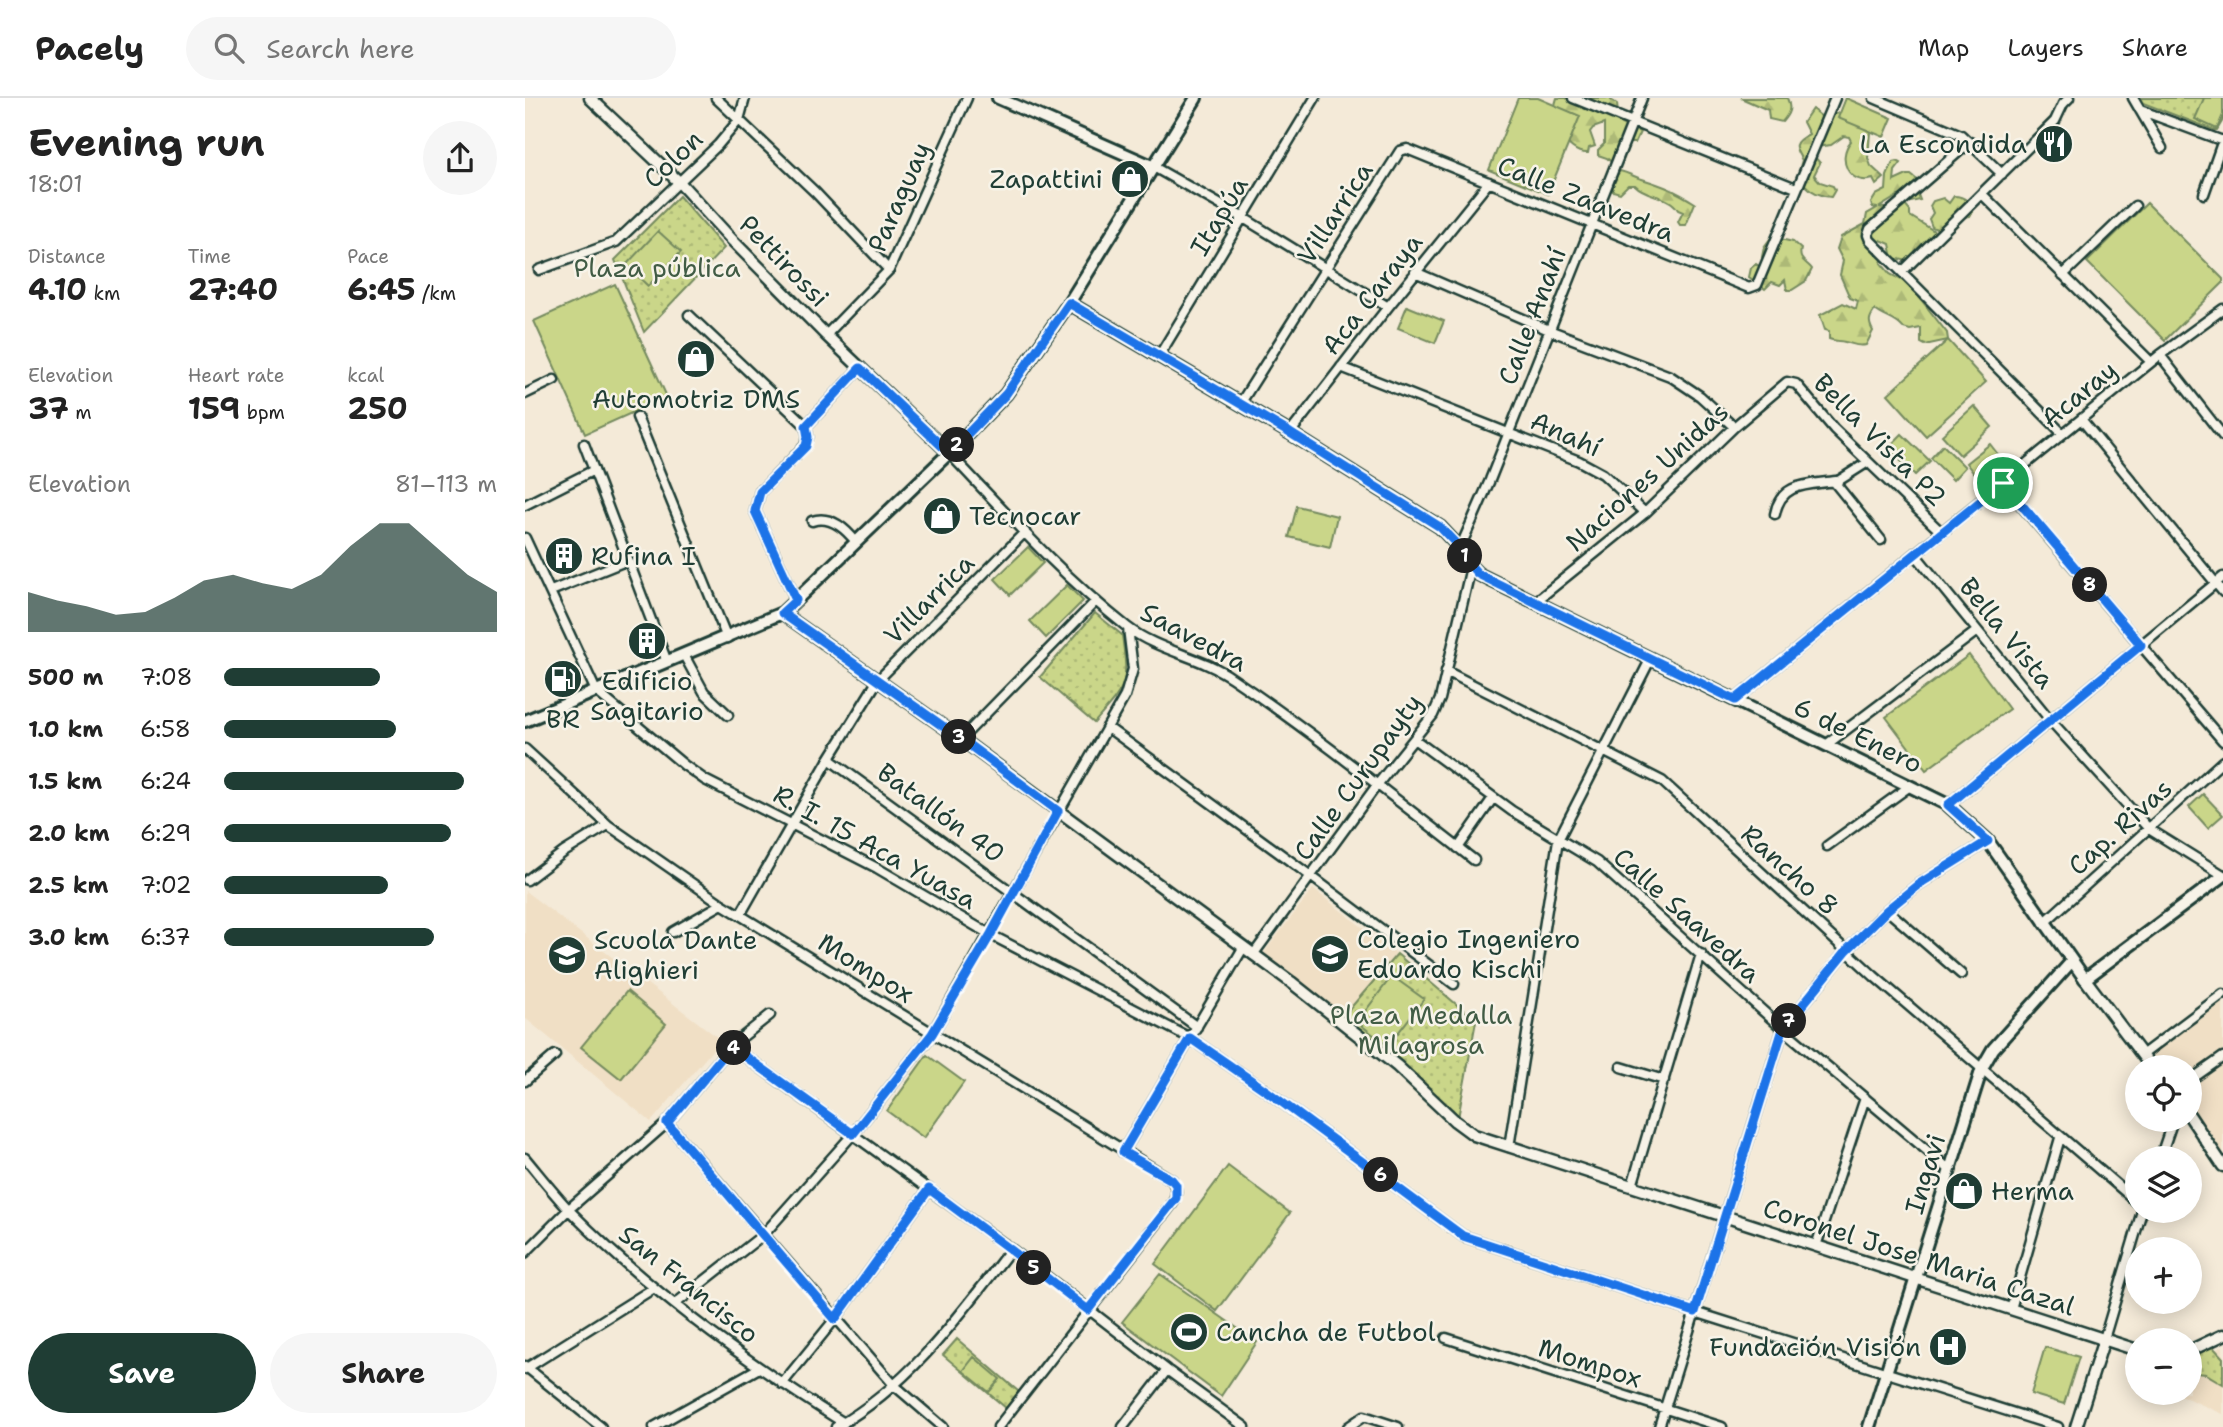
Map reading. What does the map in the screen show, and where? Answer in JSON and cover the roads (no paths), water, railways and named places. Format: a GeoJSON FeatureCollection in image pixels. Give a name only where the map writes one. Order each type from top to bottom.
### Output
{"type":"FeatureCollection","features":[{"type":"Feature","properties":{"kind":"main road"},"geometry":{"type":"LineString","coordinates":[[998,98],[1152,166]]}},
{"type":"Feature","properties":{"kind":"main road"},"geometry":{"type":"LineString","coordinates":[[525,721],[782,613],[949,453],[1006,394],[1069,303],[1196,98]]}},
{"type":"Feature","properties":{"kind":"main road","name":"6 de Enero"},"geometry":{"type":"LineString","coordinates":[[1069,303],[1290,433],[1440,527],[1460,548],[1478,574],[1948,805],[1988,841],[2085,979]]}},
{"type":"Feature","properties":{"kind":"main road"},"geometry":{"type":"LineString","coordinates":[[2085,979],[2223,876]]}},
{"type":"Feature","properties":{"kind":"main road","name":"Ingavi"},"geometry":{"type":"LineString","coordinates":[[1869,1427],[1982,1068],[1993,1049],[2072,961]]}},
{"type":"Feature","properties":{"kind":"street","name":"Pettirossi"},"geometry":{"type":"LineString","coordinates":[[590,98],[679,182],[826,335],[949,453]]}},
{"type":"Feature","properties":{"kind":"street"},"geometry":{"type":"LineString","coordinates":[[716,98],[815,192],[889,270]]}},
{"type":"Feature","properties":{"kind":"street","name":"Colon"},"geometry":{"type":"LineString","coordinates":[[539,270],[616,242],[718,145],[739,120],[745,98]]}},
{"type":"Feature","properties":{"kind":"street","name":"Paraguay"},"geometry":{"type":"LineString","coordinates":[[826,335],[889,270],[967,98]]}},
{"type":"Feature","properties":{"kind":"street","name":"Itapúa"},"geometry":{"type":"LineString","coordinates":[[1159,356],[1315,98]]}},
{"type":"Feature","properties":{"kind":"street"},"geometry":{"type":"LineString","coordinates":[[1573,98],[1796,188],[1835,98]]}},
{"type":"Feature","properties":{"kind":"street","name":"Calle Anahí"},"geometry":{"type":"LineString","coordinates":[[1460,548],[1642,98]]}},
{"type":"Feature","properties":{"kind":"street"},"geometry":{"type":"LineString","coordinates":[[1874,98],[1959,134],[2002,174]]}},
{"type":"Feature","properties":{"kind":"street"},"geometry":{"type":"LineString","coordinates":[[1902,272],[2055,121],[2069,98]]}},
{"type":"Feature","properties":{"kind":"street"},"geometry":{"type":"LineString","coordinates":[[2133,98],[2162,148]]}},
{"type":"Feature","properties":{"kind":"street"},"geometry":{"type":"LineString","coordinates":[[2140,110],[2223,140],[2204,194]]}},
{"type":"Feature","properties":{"kind":"street"},"geometry":{"type":"LineString","coordinates":[[1970,142],[1870,229],[1870,240],[2063,434]]}},
{"type":"Feature","properties":{"kind":"street","name":"Calle Zaavedra"},"geometry":{"type":"LineString","coordinates":[[1399,151],[1407,149],[1749,288],[1757,285],[1796,188]]}},
{"type":"Feature","properties":{"kind":"street","name":"Villarrica"},"geometry":{"type":"LineString","coordinates":[[1240,404],[1399,151]]}},
{"type":"Feature","properties":{"kind":"street"},"geometry":{"type":"LineString","coordinates":[[1152,166],[1243,217],[1388,307]]}},
{"type":"Feature","properties":{"kind":"street","name":"Aca Caraya"},"geometry":{"type":"LineString","coordinates":[[1290,433],[1489,182]]}},
{"type":"Feature","properties":{"kind":"street"},"geometry":{"type":"LineString","coordinates":[[1982,194],[2151,362]]}},
{"type":"Feature","properties":{"kind":"street"},"geometry":{"type":"LineString","coordinates":[[2063,275],[2135,206]]}},
{"type":"Feature","properties":{"kind":"street"},"geometry":{"type":"LineString","coordinates":[[1415,272],[1549,330],[1670,376],[1700,396],[1734,427]]}},
{"type":"Feature","properties":{"kind":"street","name":"Acaray"},"geometry":{"type":"LineString","coordinates":[[1735,700],[2159,355],[2223,309]]}},
{"type":"Feature","properties":{"kind":"street"},"geometry":{"type":"LineString","coordinates":[[689,315],[806,426],[806,446],[760,492],[755,511],[796,600]]}},
{"type":"Feature","properties":{"kind":"street"},"geometry":{"type":"LineString","coordinates":[[2159,355],[2222,433]]}},
{"type":"Feature","properties":{"kind":"street","name":"Anahí"},"geometry":{"type":"LineString","coordinates":[[1341,367],[1509,432],[1603,474],[1645,513]]}},
{"type":"Feature","properties":{"kind":"street"},"geometry":{"type":"LineString","coordinates":[[806,426],[860,368]]}},
{"type":"Feature","properties":{"kind":"street"},"geometry":{"type":"LineString","coordinates":[[525,394],[554,380]]}},
{"type":"Feature","properties":{"kind":"street","name":"Naciones Unidas"},"geometry":{"type":"LineString","coordinates":[[1535,602],[1645,513],[1734,427],[1787,382]]}},
{"type":"Feature","properties":{"kind":"street","name":"Bella Vista P2"},"geometry":{"type":"LineString","coordinates":[[1787,382],[1796,384],[1834,429],[1941,532]]}},
{"type":"Feature","properties":{"kind":"street"},"geometry":{"type":"LineString","coordinates":[[637,417],[727,638]]}},
{"type":"Feature","properties":{"kind":"street"},"geometry":{"type":"LineString","coordinates":[[2081,419],[2223,592]]}},
{"type":"Feature","properties":{"kind":"street"},"geometry":{"type":"LineString","coordinates":[[584,444],[667,662]]}},
{"type":"Feature","properties":{"kind":"street","name":"Saavedra"},"geometry":{"type":"LineString","coordinates":[[949,453],[1025,532],[1128,628],[1141,638],[1213,667],[1230,677],[1377,785],[1473,860]]}},
{"type":"Feature","properties":{"kind":"street"},"geometry":{"type":"LineString","coordinates":[[1775,514],[1779,498],[1789,491],[1803,485],[1836,481],[1868,462]]}},
{"type":"Feature","properties":{"kind":"street"},"geometry":{"type":"LineString","coordinates":[[525,505],[594,470]]}},
{"type":"Feature","properties":{"kind":"street"},"geometry":{"type":"LineString","coordinates":[[1836,481],[1836,485],[1881,540]]}},
{"type":"Feature","properties":{"kind":"street"},"geometry":{"type":"LineString","coordinates":[[2003,483],[2223,741]]}},
{"type":"Feature","properties":{"kind":"street"},"geometry":{"type":"LineString","coordinates":[[812,521],[822,518],[837,523],[856,542]]}},
{"type":"Feature","properties":{"kind":"street","name":"Villarrica"},"geometry":{"type":"LineString","coordinates":[[740,915],[828,759],[878,680],[1025,532]]}},
{"type":"Feature","properties":{"kind":"street","name":"R. I. 15 Aca Yuasa"},"geometry":{"type":"LineString","coordinates":[[525,538],[596,691],[684,765],[705,780],[877,868],[991,934],[1190,1038],[1463,1236],[2058,1427]]}},
{"type":"Feature","properties":{"kind":"street","name":"Bella Vista"},"geometry":{"type":"LineString","coordinates":[[1915,554],[2052,721],[2149,829],[2223,876]]}},
{"type":"Feature","properties":{"kind":"street"},"geometry":{"type":"LineString","coordinates":[[551,591],[628,560]]}},
{"type":"Feature","properties":{"kind":"street","name":"Calle Curupayty"},"geometry":{"type":"LineString","coordinates":[[1254,956],[1377,785],[1433,715],[1440,699],[1471,566]]}},
{"type":"Feature","properties":{"kind":"street"},"geometry":{"type":"LineString","coordinates":[[1948,805],[2223,577]]}},
{"type":"Feature","properties":{"kind":"street"},"geometry":{"type":"LineString","coordinates":[[961,739],[1096,601]]}},
{"type":"Feature","properties":{"kind":"street","name":"Coronel Jose Maria Cazal"},"geometry":{"type":"LineString","coordinates":[[782,613],[961,739],[1336,1016],[1397,1066],[1473,1135],[2125,1346]]}},
{"type":"Feature","properties":{"kind":"street"},"geometry":{"type":"LineString","coordinates":[[675,1304],[764,1234],[853,1134],[932,1034],[1125,696],[1131,681],[1133,657],[1128,628]]}},
{"type":"Feature","properties":{"kind":"street"},"geometry":{"type":"LineString","coordinates":[[1826,744],[1977,631]]}},
{"type":"Feature","properties":{"kind":"street"},"geometry":{"type":"LineString","coordinates":[[684,655],[704,692],[728,715]]}},
{"type":"Feature","properties":{"kind":"street"},"geometry":{"type":"LineString","coordinates":[[1509,1147],[1558,840],[1605,753],[1651,658]]}},
{"type":"Feature","properties":{"kind":"street","name":"Rancho 8"},"geometry":{"type":"LineString","coordinates":[[1446,671],[1662,781],[1847,950],[2125,1192]]}},
{"type":"Feature","properties":{"kind":"street"},"geometry":{"type":"LineString","coordinates":[[1107,727],[1454,984]]}},
{"type":"Feature","properties":{"kind":"street","name":"Calle Saavedra"},"geometry":{"type":"LineString","coordinates":[[1413,739],[1493,798],[1597,862],[1783,1029],[1950,1170]]}},
{"type":"Feature","properties":{"kind":"street","name":"Mompox"},"geometry":{"type":"LineString","coordinates":[[525,749],[608,825],[722,904],[1172,1180],[1176,1185],[1176,1198],[1088,1310]]}},
{"type":"Feature","properties":{"kind":"street","name":"Batallón 40"},"geometry":{"type":"LineString","coordinates":[[828,759],[1197,1027]]}},
{"type":"Feature","properties":{"kind":"street","name":"Cap. Rivas"},"geometry":{"type":"LineString","coordinates":[[2044,923],[2223,761]]}},
{"type":"Feature","properties":{"kind":"street"},"geometry":{"type":"LineString","coordinates":[[1827,846],[1910,786]]}},
{"type":"Feature","properties":{"kind":"street"},"geometry":{"type":"LineString","coordinates":[[1458,848],[1493,798]]}},
{"type":"Feature","properties":{"kind":"street"},"geometry":{"type":"LineString","coordinates":[[527,880],[563,852],[608,825]]}},
{"type":"Feature","properties":{"kind":"street"},"geometry":{"type":"LineString","coordinates":[[1659,1427],[1783,1029],[1847,950],[1887,910],[1919,884],[1988,841]]}},
{"type":"Feature","properties":{"kind":"street"},"geometry":{"type":"LineString","coordinates":[[673,932],[722,904]]}},
{"type":"Feature","properties":{"kind":"street"},"geometry":{"type":"LineString","coordinates":[[1887,910],[1961,974]]}},
{"type":"Feature","properties":{"kind":"street"},"geometry":{"type":"LineString","coordinates":[[1123,1152],[1243,948]]}},
{"type":"Feature","properties":{"kind":"street"},"geometry":{"type":"LineString","coordinates":[[1632,1186],[1701,954]]}},
{"type":"Feature","properties":{"kind":"street","name":"6 de Enero"},"geometry":{"type":"LineString","coordinates":[[2085,979],[2142,1055]]}},
{"type":"Feature","properties":{"kind":"street"},"geometry":{"type":"LineString","coordinates":[[2142,1055],[2223,994]]}},
{"type":"Feature","properties":{"kind":"street"},"geometry":{"type":"LineString","coordinates":[[525,1253],[569,1209],[667,1123],[731,1046],[770,1015]]}},
{"type":"Feature","properties":{"kind":"street"},"geometry":{"type":"LineString","coordinates":[[731,1046],[929,1189],[1245,1427]]}},
{"type":"Feature","properties":{"kind":"street"},"geometry":{"type":"LineString","coordinates":[[525,1081],[555,1055]]}},
{"type":"Feature","properties":{"kind":"street"},"geometry":{"type":"LineString","coordinates":[[2202,1072],[2223,1057]]}},
{"type":"Feature","properties":{"kind":"street"},"geometry":{"type":"LineString","coordinates":[[1621,1067],[1664,1080]]}},
{"type":"Feature","properties":{"kind":"street"},"geometry":{"type":"LineString","coordinates":[[1816,1246],[1865,1098]]}},
{"type":"Feature","properties":{"kind":"street"},"geometry":{"type":"LineString","coordinates":[[667,1123],[894,1385],[943,1427]]}},
{"type":"Feature","properties":{"kind":"street"},"geometry":{"type":"LineString","coordinates":[[2200,1132],[2223,1166]]}},
{"type":"Feature","properties":{"kind":"street"},"geometry":{"type":"LineString","coordinates":[[2011,1309],[2060,1138]]}},
{"type":"Feature","properties":{"kind":"street","name":"San Francisco"},"geometry":{"type":"LineString","coordinates":[[525,1158],[569,1209],[654,1287],[759,1368],[840,1425]]}},
{"type":"Feature","properties":{"kind":"street"},"geometry":{"type":"LineString","coordinates":[[782,1384],[835,1319],[929,1189]]}},
{"type":"Feature","properties":{"kind":"street"},"geometry":{"type":"LineString","coordinates":[[2076,1427],[2139,1223]]}},
{"type":"Feature","properties":{"kind":"street"},"geometry":{"type":"LineString","coordinates":[[840,1425],[894,1385],[938,1343],[1011,1250]]}},
{"type":"Feature","properties":{"kind":"street"},"geometry":{"type":"LineString","coordinates":[[601,1427],[526,1367],[654,1287]]}},
{"type":"Feature","properties":{"kind":"street"},"geometry":{"type":"LineString","coordinates":[[998,1427],[1088,1310]]}},
{"type":"Feature","properties":{"kind":"street"},"geometry":{"type":"LineString","coordinates":[[2202,1345],[2223,1335]]}},
{"type":"Feature","properties":{"kind":"street","name":"Mompox"},"geometry":{"type":"LineString","coordinates":[[1446,1338],[1723,1427]]}},
{"type":"Feature","properties":{"kind":"street"},"geometry":{"type":"LineString","coordinates":[[654,1427],[666,1424],[759,1368]]}},
{"type":"Feature","properties":{"kind":"street"},"geometry":{"type":"LineString","coordinates":[[1123,1427],[1167,1370]]}},
{"type":"Feature","properties":{"kind":"street"},"geometry":{"type":"LineString","coordinates":[[1348,1427],[1364,1416],[1398,1427]]}},
{"type":"Feature","properties":{"kind":"place","name":"La Escondida"},"geometry":{"type":"Point","coordinates":[2054,144]}},
{"type":"Feature","properties":{"kind":"place","name":"Zapattini"},"geometry":{"type":"Point","coordinates":[1130,179]}},
{"type":"Feature","properties":{"kind":"place","name":"Automotriz DMS"},"geometry":{"type":"Point","coordinates":[696,359]}},
{"type":"Feature","properties":{"kind":"place","name":"Tecnocar"},"geometry":{"type":"Point","coordinates":[942,516]}},
{"type":"Feature","properties":{"kind":"place","name":"Rufina I"},"geometry":{"type":"Point","coordinates":[564,556]}},
{"type":"Feature","properties":{"kind":"place","name":"Edificio Sagitario"},"geometry":{"type":"Point","coordinates":[647,641]}},
{"type":"Feature","properties":{"kind":"place","name":"BR"},"geometry":{"type":"Point","coordinates":[563,679]}},
{"type":"Feature","properties":{"kind":"place","name":"Colegio Ingeniero Eduardo Kischi"},"geometry":{"type":"Point","coordinates":[1330,954]}},
{"type":"Feature","properties":{"kind":"place","name":"Scuola Dante Alighieri"},"geometry":{"type":"Point","coordinates":[567,955]}},
{"type":"Feature","properties":{"kind":"place","name":"Herma"},"geometry":{"type":"Point","coordinates":[1964,1191]}},
{"type":"Feature","properties":{"kind":"place","name":"Cancha de Futbol"},"geometry":{"type":"Point","coordinates":[1189,1332]}},
{"type":"Feature","properties":{"kind":"place","name":"Fundación Visión"},"geometry":{"type":"Point","coordinates":[1948,1347]}},
{"type":"Feature","properties":{"kind":"park label","name":"Plaza pública"},"geometry":{"type":"Point","coordinates":[657,268]}},
{"type":"Feature","properties":{"kind":"park label","name":"Plaza Medalla Milagrosa"},"geometry":{"type":"Point","coordinates":[1421,1030]}}]}
